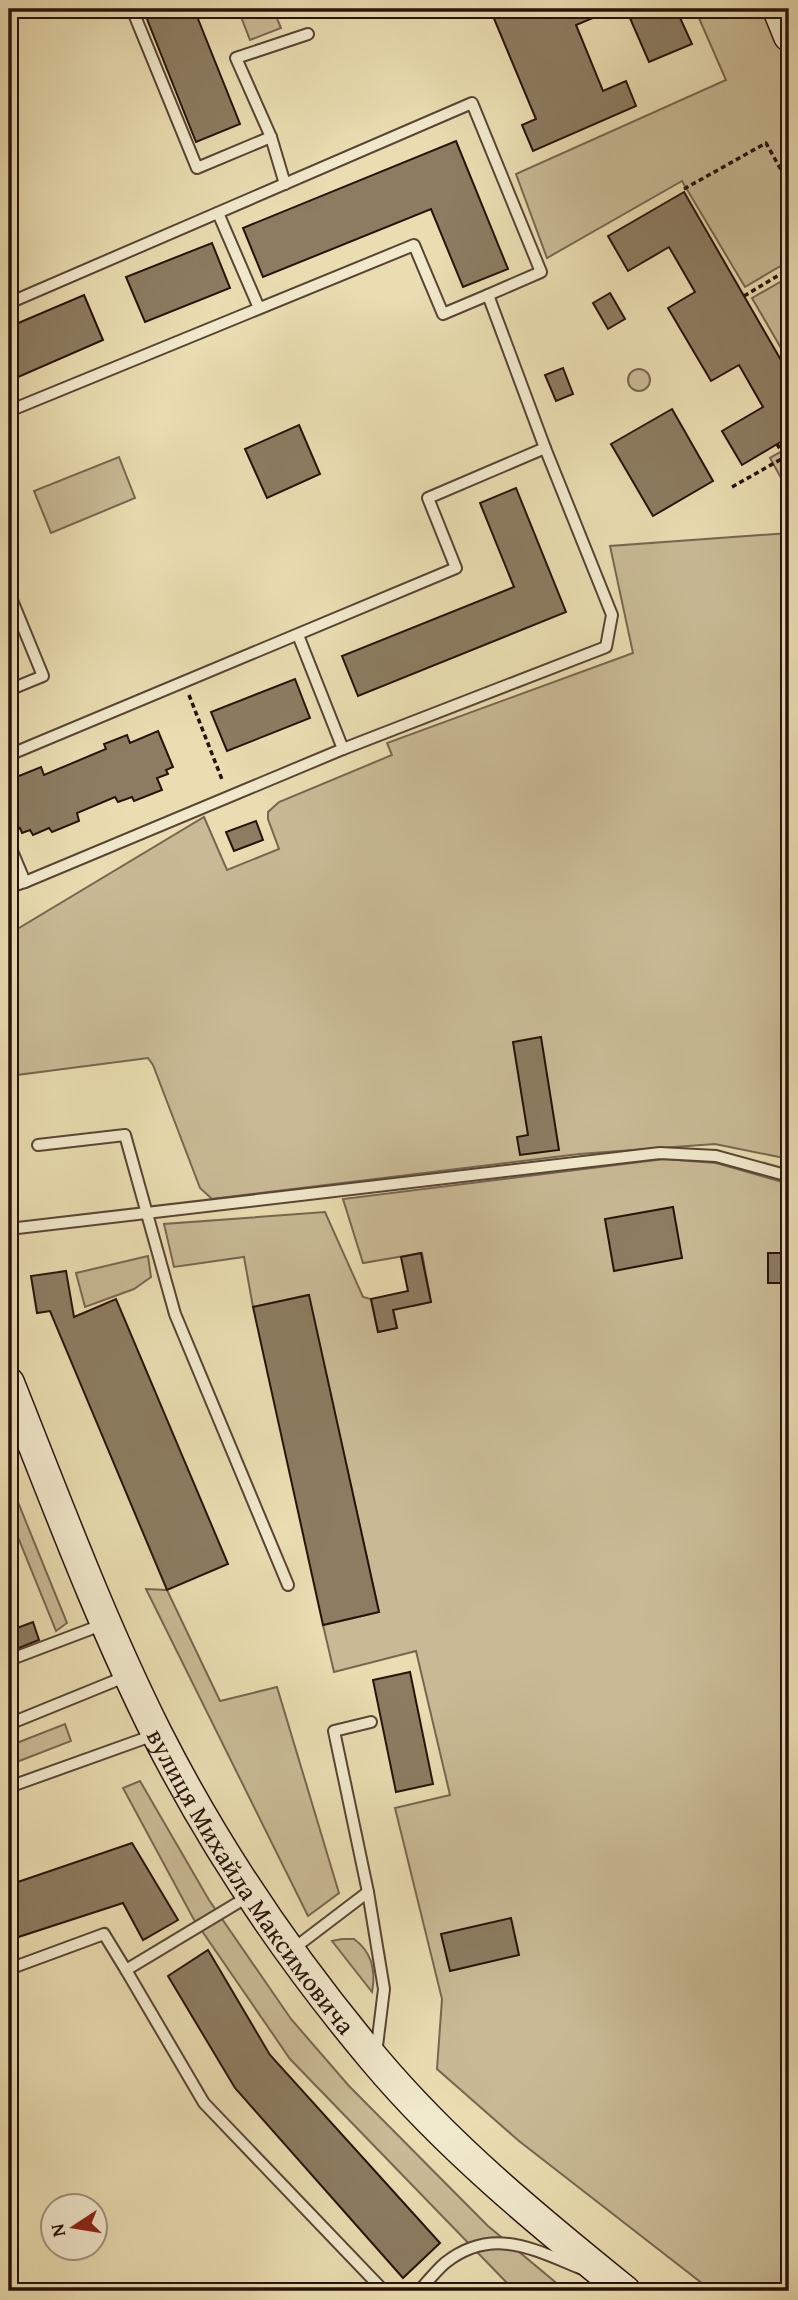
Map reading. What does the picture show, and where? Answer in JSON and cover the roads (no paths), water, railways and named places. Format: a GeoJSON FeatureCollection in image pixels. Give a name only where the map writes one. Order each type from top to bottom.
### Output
{"type":"FeatureCollection","features":[{"type":"Feature","properties":{"kind":"main road"},"geometry":{"type":"LineString","coordinates":[[778,9],[789,36]]}},
{"type":"Feature","properties":{"kind":"main road","name":"вулиця Михайла Максимовича"},"geometry":{"type":"LineString","coordinates":[[9,1383],[106,1623],[158,1734],[226,1858],[291,1951],[376,2061],[435,2124],[505,2189],[618,2286]]}},
{"type":"Feature","properties":{"kind":"lane"},"geometry":{"type":"LineString","coordinates":[[132,9],[197,168],[271,137]]}},
{"type":"Feature","properties":{"kind":"lane"},"geometry":{"type":"LineString","coordinates":[[285,184],[271,137],[236,58],[308,34]]}},
{"type":"Feature","properties":{"kind":"lane"},"geometry":{"type":"LineString","coordinates":[[9,303],[472,103],[541,272],[443,314],[414,245],[9,411]]}},
{"type":"Feature","properties":{"kind":"lane"},"geometry":{"type":"LineString","coordinates":[[218,213],[259,308]]}},
{"type":"Feature","properties":{"kind":"lane"},"geometry":{"type":"LineString","coordinates":[[9,887],[343,749],[606,647],[612,615],[488,295]]}},
{"type":"Feature","properties":{"kind":"lane"},"geometry":{"type":"LineString","coordinates":[[9,755],[456,568],[428,498],[545,447]]}},
{"type":"Feature","properties":{"kind":"lane"},"geometry":{"type":"LineString","coordinates":[[9,593],[43,676],[9,690]]}},
{"type":"Feature","properties":{"kind":"lane"},"geometry":{"type":"LineString","coordinates":[[298,635],[343,749]]}},
{"type":"Feature","properties":{"kind":"lane"},"geometry":{"type":"LineString","coordinates":[[9,844],[25,882]]}},
{"type":"Feature","properties":{"kind":"lane"},"geometry":{"type":"LineString","coordinates":[[38,1145],[125,1135],[175,1314],[288,1585]]}},
{"type":"Feature","properties":{"kind":"lane"},"geometry":{"type":"LineString","coordinates":[[9,1229],[660,1153],[716,1156],[789,1176]]}},
{"type":"Feature","properties":{"kind":"lane"},"geometry":{"type":"LineString","coordinates":[[9,1660],[106,1623]]}},
{"type":"Feature","properties":{"kind":"lane"},"geometry":{"type":"LineString","coordinates":[[9,1724],[130,1675]]}},
{"type":"Feature","properties":{"kind":"lane"},"geometry":{"type":"LineString","coordinates":[[371,1723],[334,1731],[368,1892],[384,1989],[376,2061]]}},
{"type":"Feature","properties":{"kind":"lane"},"geometry":{"type":"LineString","coordinates":[[9,1787],[158,1734]]}},
{"type":"Feature","properties":{"kind":"lane"},"geometry":{"type":"LineString","coordinates":[[291,1951],[368,1892]]}},
{"type":"Feature","properties":{"kind":"lane"},"geometry":{"type":"LineString","coordinates":[[126,1970],[251,1895]]}},
{"type":"Feature","properties":{"kind":"lane"},"geometry":{"type":"LineString","coordinates":[[9,1969],[104,1934],[204,2103],[384,2291]]}},
{"type":"Feature","properties":{"kind":"lane"},"geometry":{"type":"LineString","coordinates":[[419,2291],[445,2263],[468,2249],[495,2243],[520,2244],[618,2286]]}}]}
